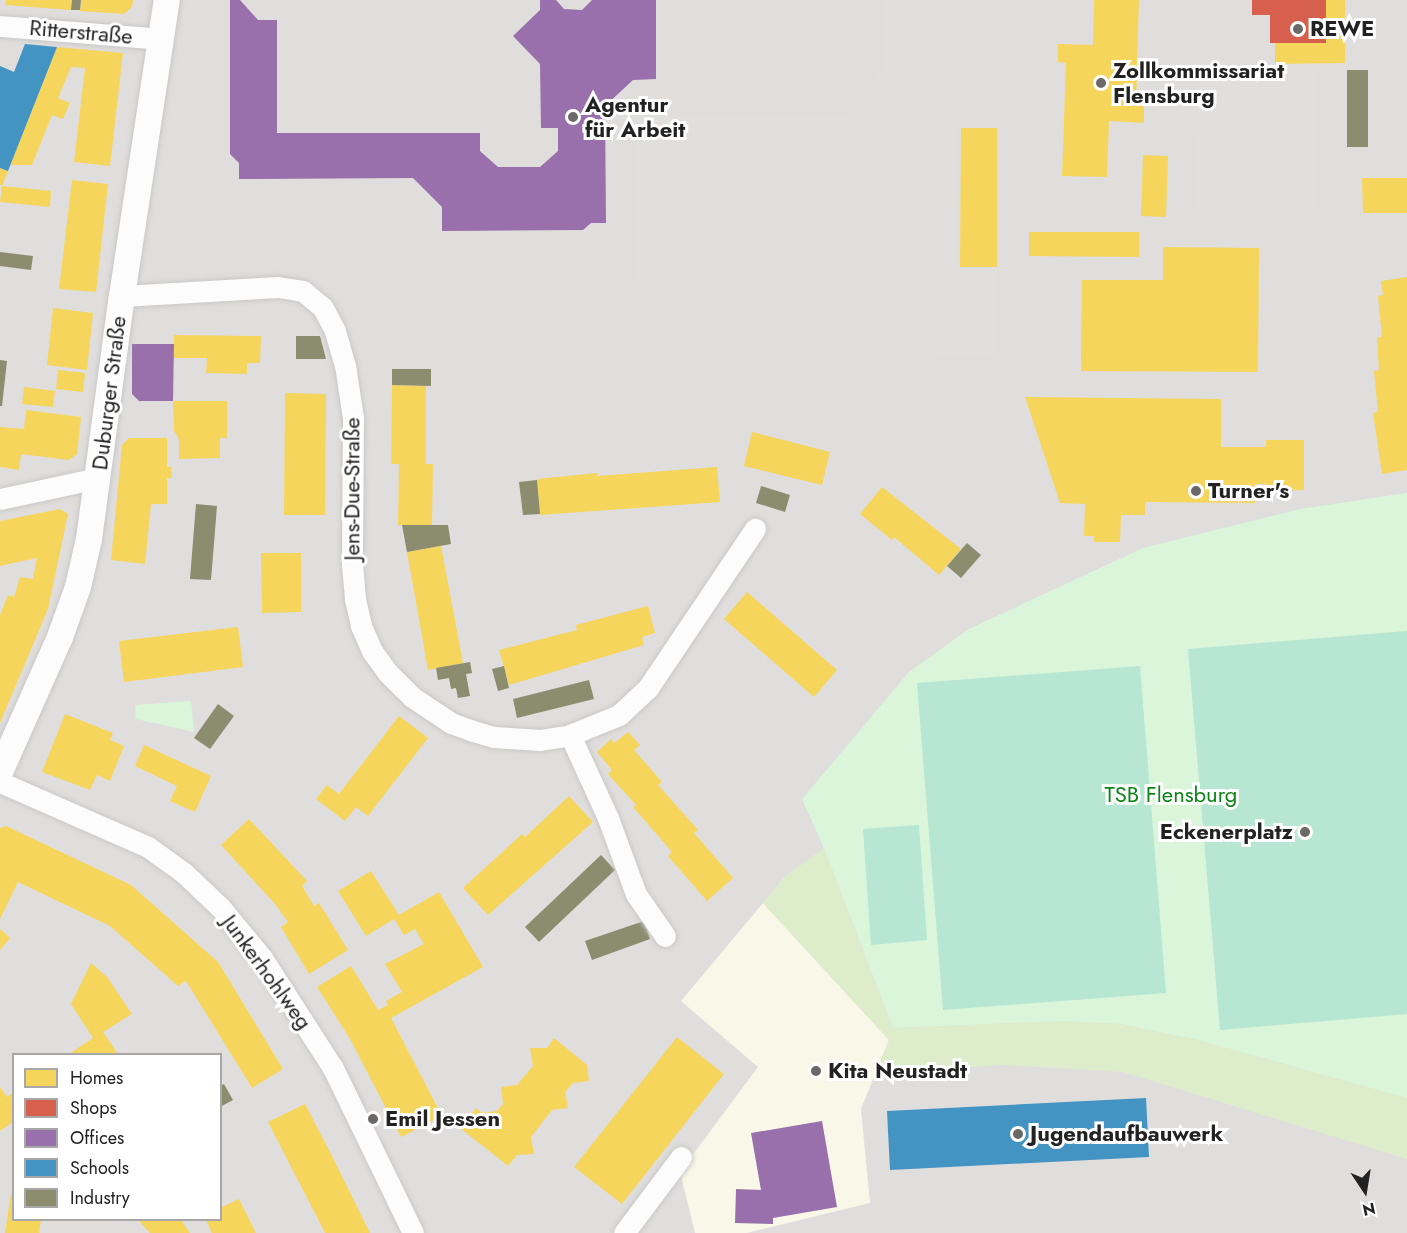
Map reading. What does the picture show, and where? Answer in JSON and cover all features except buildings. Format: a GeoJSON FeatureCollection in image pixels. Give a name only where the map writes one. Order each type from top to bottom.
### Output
{"type":"FeatureCollection","features":[{"type":"Feature","properties":{"kind":"street","name":"Duburger Straße"},"geometry":{"type":"LineString","coordinates":[[0,772],[60,637],[78,587],[89,538],[166,0]]}},
{"type":"Feature","properties":{"kind":"street","name":"Ritterstraße"},"geometry":{"type":"LineString","coordinates":[[0,26],[161,39]]}},
{"type":"Feature","properties":{"kind":"street","name":"Jens-Due-Straße"},"geometry":{"type":"LineString","coordinates":[[122,296],[278,287],[303,291],[324,308],[335,331],[345,365],[353,418],[352,564],[355,599],[361,626],[372,651],[388,673],[412,698],[451,723],[494,737],[517,740],[570,735],[619,715],[642,694],[755,529]]}},
{"type":"Feature","properties":{"kind":"street"},"geometry":{"type":"LineString","coordinates":[[0,499],[98,478]]}},
{"type":"Feature","properties":{"kind":"street"},"geometry":{"type":"LineString","coordinates":[[570,735],[608,818],[636,894],[665,936]]}},
{"type":"Feature","properties":{"kind":"street","name":"Junkerhohlweg"},"geometry":{"type":"LineString","coordinates":[[0,782],[148,847],[184,873],[220,906],[262,958],[333,1068],[414,1233]]}},
{"type":"Feature","properties":{"kind":"street"},"geometry":{"type":"LineString","coordinates":[[624,1233],[681,1157]]}},
{"type":"Feature","properties":{"kind":"shaded area"},"geometry":{"type":"Polygon","coordinates":[[[0,0],[1407,0],[1407,1233],[0,1233],[0,0]]]}},
{"type":"Feature","properties":{"kind":"shaded area"},"geometry":{"type":"Polygon","coordinates":[[[886,0],[999,0],[999,122],[955,123],[955,270],[995,270],[996,357],[449,360],[449,286],[634,286],[633,117],[845,116],[886,64],[886,0]]]}},
{"type":"Feature","properties":{"kind":"shaded area"},"geometry":{"type":"Polygon","coordinates":[[[1200,0],[1247,0],[1247,72],[1317,72],[1316,210],[1198,209],[1200,0]]]}},
{"type":"Feature","properties":{"kind":"shaded area","name":"Kita Neustadt"},"geometry":{"type":"Polygon","coordinates":[[[763,903],[889,1040],[861,1109],[870,1203],[747,1233],[695,1233],[680,1172],[758,1067],[681,1001],[763,903]]]}},
{"type":"Feature","properties":{"kind":"green space","name":"TSB Flensburg"},"geometry":{"type":"Polygon","coordinates":[[[1407,493],[1407,1098],[1194,1039],[1121,1024],[1063,1021],[893,1028],[824,848],[802,799],[909,672],[969,629],[1143,548],[1300,509],[1407,493]]]}},
{"type":"Feature","properties":{"kind":"green space","name":"Eckenerplatz"},"geometry":{"type":"Polygon","coordinates":[[[1407,631],[1407,1014],[1220,1030],[1188,649],[1407,631]]]}},
{"type":"Feature","properties":{"kind":"green space"},"geometry":{"type":"Polygon","coordinates":[[[1140,666],[1166,993],[943,1010],[917,683],[1140,666]]]}},
{"type":"Feature","properties":{"kind":"green space"},"geometry":{"type":"Polygon","coordinates":[[[191,701],[194,732],[136,719],[135,705],[191,701]]]}},
{"type":"Feature","properties":{"kind":"green space"},"geometry":{"type":"Polygon","coordinates":[[[919,825],[927,940],[871,945],[863,829],[919,825]]]}},
{"type":"Feature","properties":{"kind":"green space"},"geometry":{"type":"Polygon","coordinates":[[[824,848],[893,1028],[1063,1021],[1121,1024],[1194,1039],[1407,1098],[1407,1159],[1123,1072],[1001,1065],[875,1075],[889,1040],[763,903],[783,878],[824,848]]]}},
{"type":"Feature","properties":{"kind":"place","name":"REWE"},"geometry":{"type":"Point","coordinates":[1298,29]}},
{"type":"Feature","properties":{"kind":"place","name":"Zollkommissariat Flensburg"},"geometry":{"type":"Point","coordinates":[1101,83]}},
{"type":"Feature","properties":{"kind":"place","name":"Agentur für Arbeit"},"geometry":{"type":"Point","coordinates":[573,117]}},
{"type":"Feature","properties":{"kind":"place","name":"Turner's"},"geometry":{"type":"Point","coordinates":[1196,491]}},
{"type":"Feature","properties":{"kind":"place","name":"Eckenerplatz"},"geometry":{"type":"Point","coordinates":[1305,832]}},
{"type":"Feature","properties":{"kind":"place","name":"Kita Neustadt"},"geometry":{"type":"Point","coordinates":[816,1071]}},
{"type":"Feature","properties":{"kind":"place","name":"Emil Jessen"},"geometry":{"type":"Point","coordinates":[373,1119]}},
{"type":"Feature","properties":{"kind":"place","name":"Jugendaufbauwerk"},"geometry":{"type":"Point","coordinates":[1018,1134]}}]}
